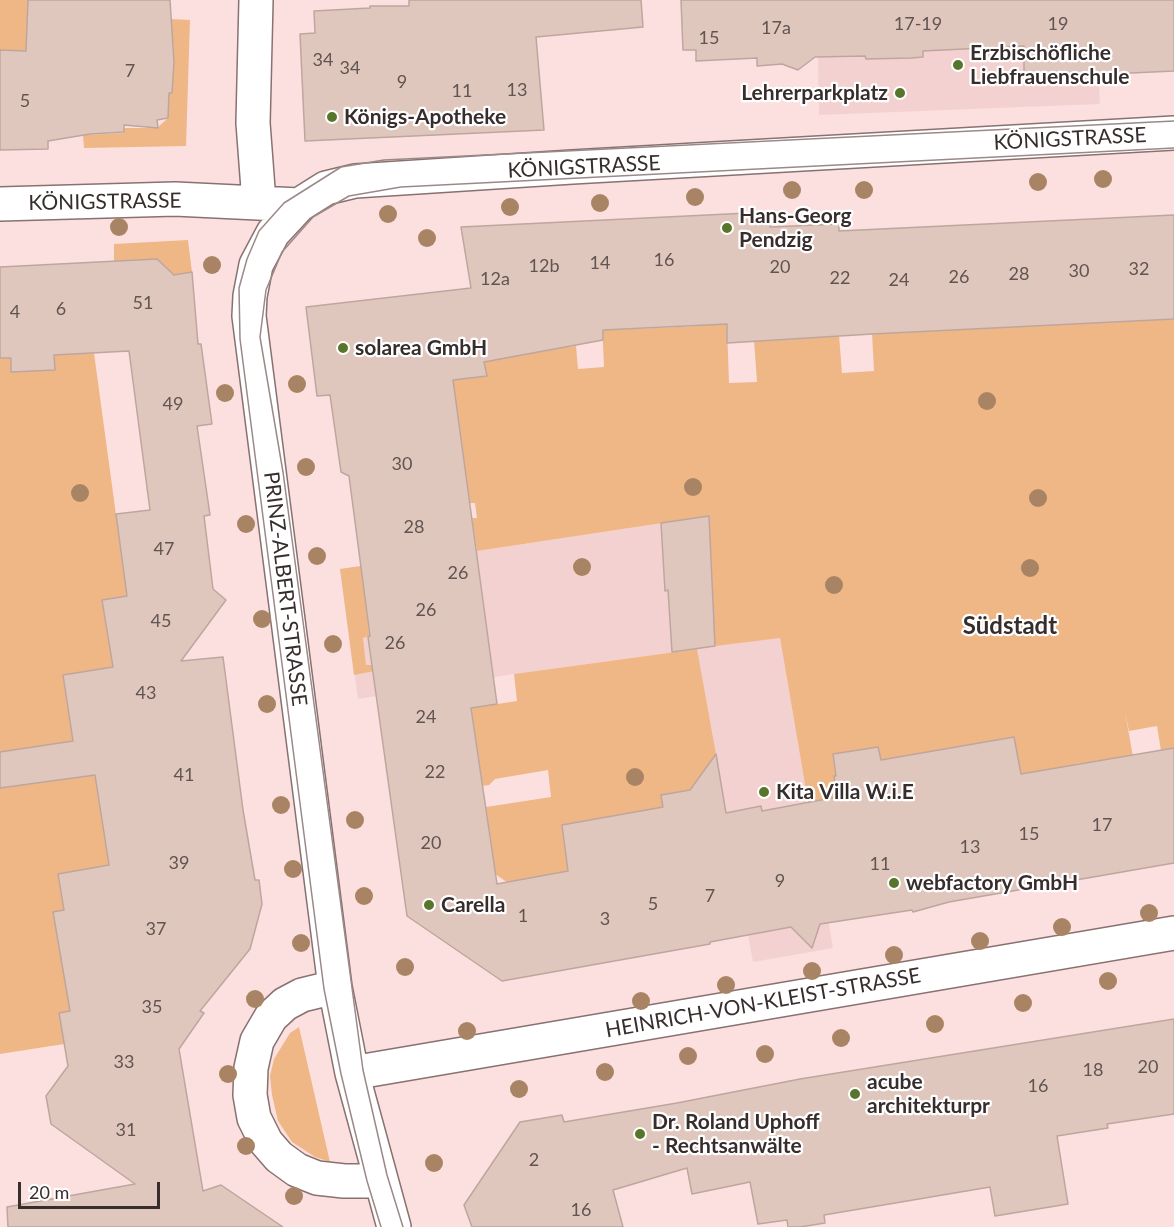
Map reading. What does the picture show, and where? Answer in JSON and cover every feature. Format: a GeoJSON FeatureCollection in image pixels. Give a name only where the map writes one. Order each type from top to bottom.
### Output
{"type":"FeatureCollection","features":[{"type":"Feature","properties":{"kind":"street"},"geometry":{"type":"LineString","coordinates":[[256,0],[253,123],[259,202]]}},
{"type":"Feature","properties":{"kind":"street","name":"KÖNIGSTRASSE"},"geometry":{"type":"LineString","coordinates":[[0,204],[175,199],[299,205],[326,188],[355,181],[1174,133]]}},
{"type":"Feature","properties":{"kind":"street","name":"PRINZ-ALBERT-STRASSE"},"geometry":{"type":"LineString","coordinates":[[299,205],[273,233],[256,265],[249,316],[335,987],[352,1073],[394,1227]]}},
{"type":"Feature","properties":{"kind":"street","name":"HEINRICH-VON-KLEIST-STRASSE"},"geometry":{"type":"LineString","coordinates":[[352,1073],[1174,933]]}},
{"type":"Feature","properties":{"kind":"street"},"geometry":{"type":"LineString","coordinates":[[335,987],[302,995],[285,1004],[271,1017],[257,1041],[251,1068],[250,1095],[254,1118],[266,1142],[279,1157],[297,1170],[317,1178],[344,1181],[368,1181],[379,1178]]}},
{"type":"Feature","properties":{"kind":"shaded area"},"geometry":{"type":"Polygon","coordinates":[[[0,0],[28,0],[52,52],[0,50],[0,0]]]}},
{"type":"Feature","properties":{"kind":"shaded area","name":"Erzbischöfliche Liebfrauenschule"},"geometry":{"type":"Polygon","coordinates":[[[1095,0],[1100,104],[819,115],[818,57],[1095,0]]]}},
{"type":"Feature","properties":{"kind":"shaded area"},"geometry":{"type":"Polygon","coordinates":[[[171,19],[190,20],[186,146],[84,148],[83,135],[124,133],[124,128],[157,128],[168,118],[167,94],[172,93],[174,55],[171,19]]]}},
{"type":"Feature","properties":{"kind":"shaded area"},"geometry":{"type":"Polygon","coordinates":[[[188,240],[192,272],[174,275],[114,261],[114,244],[188,240]]]}},
{"type":"Feature","properties":{"kind":"shaded area"},"geometry":{"type":"Polygon","coordinates":[[[731,318],[727,325],[729,383],[757,382],[753,326],[784,340],[839,335],[842,373],[874,371],[872,333],[1174,319],[1174,748],[1161,751],[1157,726],[1129,731],[1125,712],[1135,768],[1106,773],[1103,760],[1076,764],[1078,778],[1023,788],[1014,737],[951,748],[882,768],[878,747],[833,754],[837,797],[808,802],[780,638],[715,646],[709,516],[477,551],[472,518],[477,518],[475,503],[470,503],[459,427],[401,387],[486,376],[484,362],[548,349],[576,346],[578,369],[604,367],[602,320],[635,329],[699,326],[731,318]]]}},
{"type":"Feature","properties":{"kind":"shaded area"},"geometry":{"type":"Polygon","coordinates":[[[94,353],[127,596],[102,600],[107,631],[123,665],[63,675],[68,708],[107,703],[100,737],[0,752],[0,358],[11,358],[11,372],[55,370],[54,355],[94,353]]]}},
{"type":"Feature","properties":{"kind":"shaded area"},"geometry":{"type":"Polygon","coordinates":[[[709,516],[780,638],[833,948],[753,962],[696,649],[514,674],[358,699],[340,569],[709,516]]]}},
{"type":"Feature","properties":{"kind":"shaded area"},"geometry":{"type":"Polygon","coordinates":[[[361,566],[369,633],[369,636],[363,638],[366,665],[373,665],[375,671],[354,675],[340,569],[361,566]]]}},
{"type":"Feature","properties":{"kind":"shaded area"},"geometry":{"type":"Polygon","coordinates":[[[697,649],[721,782],[712,775],[698,779],[693,789],[661,795],[672,856],[525,879],[519,886],[514,887],[482,865],[493,856],[486,807],[551,797],[548,770],[495,779],[489,785],[482,786],[470,702],[484,706],[517,701],[514,674],[697,649]]]}},
{"type":"Feature","properties":{"kind":"shaded area"},"geometry":{"type":"Polygon","coordinates":[[[95,775],[109,865],[97,942],[64,1044],[0,1054],[0,788],[95,775]]]}},
{"type":"Feature","properties":{"kind":"shaded area"},"geometry":{"type":"Polygon","coordinates":[[[299,1027],[330,1162],[315,1157],[292,1142],[278,1121],[272,1095],[270,1076],[274,1059],[290,1033],[299,1027]]]}},
{"type":"Feature","properties":{"kind":"building"},"geometry":{"type":"Polygon","coordinates":[[[28,0],[170,0],[174,62],[168,118],[157,120],[158,128],[124,125],[124,132],[90,134],[48,141],[48,149],[0,150],[0,50],[26,51],[28,0]]]}},
{"type":"Feature","properties":{"kind":"building"},"geometry":{"type":"Polygon","coordinates":[[[409,0],[641,0],[643,27],[536,37],[544,130],[305,141],[300,34],[315,33],[314,11],[370,8],[370,6],[409,6],[409,0]]]}},
{"type":"Feature","properties":{"kind":"building"},"geometry":{"type":"Polygon","coordinates":[[[681,0],[1174,0],[1174,71],[1024,78],[1024,46],[923,51],[923,57],[911,58],[815,57],[798,70],[782,64],[757,66],[757,58],[696,61],[696,50],[683,50],[681,0]]]}},
{"type":"Feature","properties":{"kind":"building"},"geometry":{"type":"Polygon","coordinates":[[[769,212],[770,227],[839,224],[839,231],[1174,215],[1174,319],[727,343],[727,324],[603,330],[603,340],[484,362],[487,376],[453,380],[497,704],[471,708],[497,884],[568,871],[562,825],[663,807],[661,795],[690,790],[716,754],[726,813],[761,806],[762,811],[837,797],[833,754],[878,747],[881,760],[1014,737],[1021,774],[1174,748],[1174,863],[949,902],[913,912],[912,910],[820,924],[812,948],[791,927],[710,942],[710,944],[502,981],[407,916],[368,637],[370,636],[349,476],[341,472],[330,395],[317,396],[306,307],[471,288],[461,227],[769,212]]]}},
{"type":"Feature","properties":{"kind":"building"},"geometry":{"type":"Polygon","coordinates":[[[157,259],[174,275],[192,272],[198,344],[201,344],[212,424],[197,426],[210,515],[204,516],[213,589],[226,600],[181,661],[223,657],[243,810],[255,880],[259,880],[262,904],[250,949],[200,1011],[204,1013],[179,1049],[203,1191],[221,1185],[283,1227],[8,1227],[7,1207],[135,1184],[51,1124],[46,1096],[68,1066],[59,1013],[70,1011],[53,912],[64,910],[58,874],[109,865],[95,775],[0,788],[0,752],[73,741],[63,675],[113,667],[102,600],[127,596],[116,514],[150,510],[129,351],[54,355],[55,370],[11,372],[11,358],[0,358],[0,267],[157,259]]]}},
{"type":"Feature","properties":{"kind":"building"},"geometry":{"type":"Polygon","coordinates":[[[709,516],[715,646],[672,652],[661,523],[709,516]]]}},
{"type":"Feature","properties":{"kind":"building"},"geometry":{"type":"Polygon","coordinates":[[[1174,1019],[1174,1114],[1107,1124],[1108,1128],[1057,1136],[1068,1204],[995,1216],[990,1187],[824,1215],[825,1223],[788,1227],[787,1220],[758,1224],[750,1182],[692,1194],[687,1168],[613,1190],[623,1227],[472,1227],[464,1205],[520,1122],[562,1115],[564,1122],[800,1079],[1174,1019]]]}},
{"type":"Feature","properties":{"kind":"tram line"},"geometry":{"type":"LineString","coordinates":[[381,1227],[367,1181],[341,1074],[324,989],[240,339],[239,288],[247,259],[259,231],[284,203],[341,167],[384,160],[1174,121]]}},
{"type":"Feature","properties":{"kind":"tram line"},"geometry":{"type":"LineString","coordinates":[[403,1227],[387,1175],[363,1070],[283,472],[260,337],[266,290],[282,252],[313,217],[349,196],[401,187],[1174,148]]}},
{"type":"Feature","properties":{"kind":"place","name":"Erzbischöfliche Liebfrauenschule"},"geometry":{"type":"Point","coordinates":[958,65]}},
{"type":"Feature","properties":{"kind":"place","name":"Lehrerparkplatz"},"geometry":{"type":"Point","coordinates":[900,93]}},
{"type":"Feature","properties":{"kind":"place","name":"Königs-Apotheke"},"geometry":{"type":"Point","coordinates":[332,117]}},
{"type":"Feature","properties":{"kind":"place","name":"Hans-Georg Pendzig"},"geometry":{"type":"Point","coordinates":[727,228]}},
{"type":"Feature","properties":{"kind":"place","name":"solarea GmbH"},"geometry":{"type":"Point","coordinates":[343,348]}},
{"type":"Feature","properties":{"kind":"place","name":"Kita Villa W.i.E"},"geometry":{"type":"Point","coordinates":[764,792]}},
{"type":"Feature","properties":{"kind":"place","name":"webfactory GmbH"},"geometry":{"type":"Point","coordinates":[894,883]}},
{"type":"Feature","properties":{"kind":"place","name":"Carella"},"geometry":{"type":"Point","coordinates":[429,905]}},
{"type":"Feature","properties":{"kind":"place","name":"acube architekturpr"},"geometry":{"type":"Point","coordinates":[855,1094]}},
{"type":"Feature","properties":{"kind":"place","name":"Dr. Roland Uphoff - Rechtsanwälte"},"geometry":{"type":"Point","coordinates":[640,1134]}},
{"type":"Feature","properties":{"kind":"district","name":"Südstadt"},"geometry":{"type":"Point","coordinates":[1010,626]}}]}
